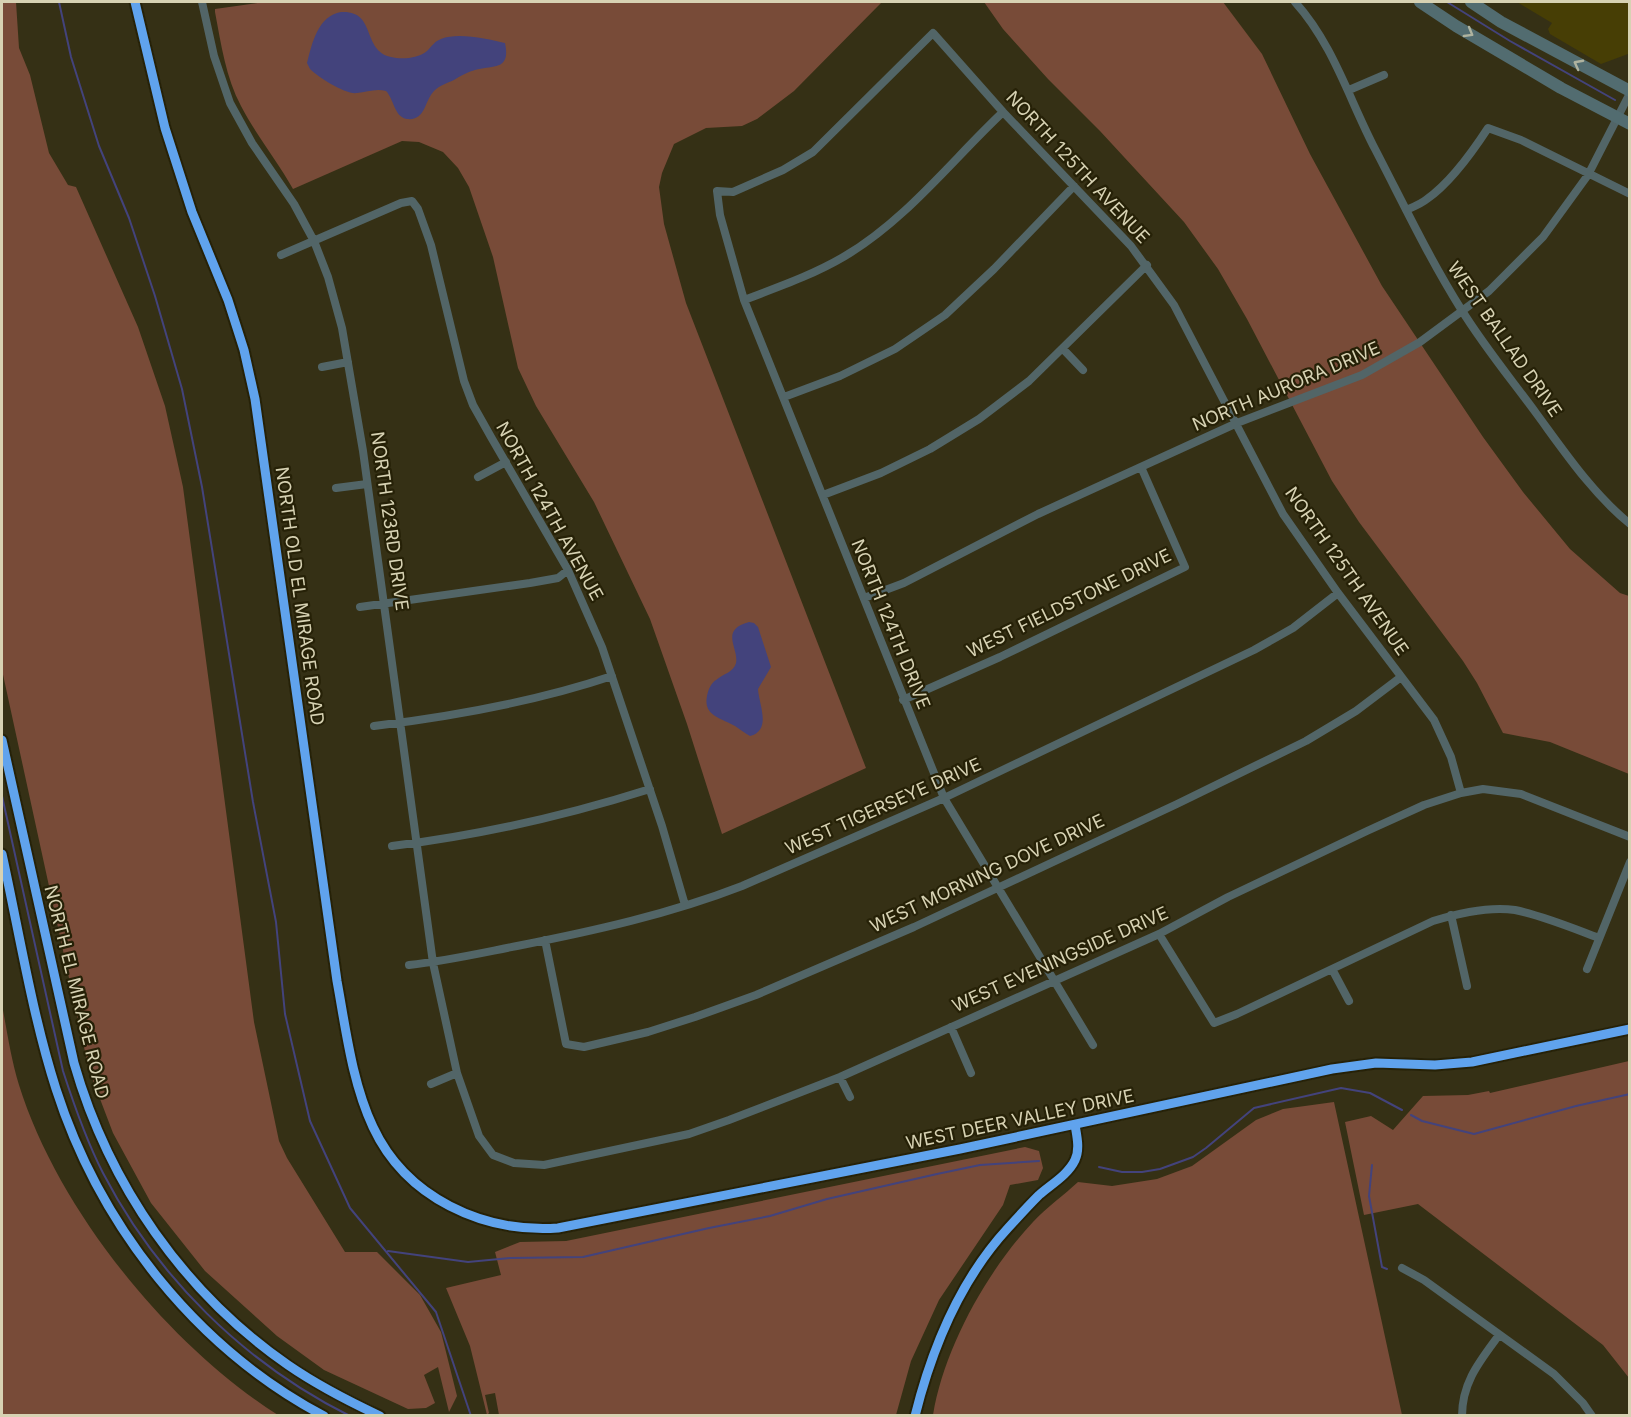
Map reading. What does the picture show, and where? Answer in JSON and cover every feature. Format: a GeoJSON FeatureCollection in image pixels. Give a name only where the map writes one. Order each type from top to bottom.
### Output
{"type":"FeatureCollection","features":[{"type":"Feature","properties":{"kind":"street","name":"NORTH OLD EL MIRAGE ROAD"},"geometry":{"type":"LineString","coordinates":[[135,2],[165,128],[192,212],[228,300],[244,350],[255,399],[337,981],[354,1071],[369,1118],[380,1139],[400,1167],[423,1190]]}},
{"type":"Feature","properties":{"kind":"street","name":"NORTH 123RD DRIVE"},"geometry":{"type":"LineString","coordinates":[[202,2],[220,79],[235,115],[294,204],[315,241],[328,277],[348,362],[363,451],[433,963],[457,1073],[479,1136],[493,1155]]}},
{"type":"Feature","properties":{"kind":"street","name":"WEST BALLAD DRIVE"},"geometry":{"type":"LineString","coordinates":[[1295,2],[1325,45],[1350,90],[1371,142],[1430,257],[1463,312],[1564,451],[1598,494],[1629,524]]}},
{"type":"Feature","properties":{"kind":"street"},"geometry":{"type":"LineString","coordinates":[[1420,2],[1456,26],[1618,115],[1629,124]]}},
{"type":"Feature","properties":{"kind":"street"},"geometry":{"type":"LineString","coordinates":[[1471,2],[1629,94]]}},
{"type":"Feature","properties":{"kind":"street","name":"NORTH 125TH AVENUE"},"geometry":{"type":"LineString","coordinates":[[717,190],[732,192],[783,170],[813,152],[856,112],[933,33],[1003,112],[1147,266],[1174,305],[1283,514],[1338,593],[1434,720],[1451,757],[1461,793]]}},
{"type":"Feature","properties":{"kind":"street"},"geometry":{"type":"LineString","coordinates":[[1350,90],[1384,75]]}},
{"type":"Feature","properties":{"kind":"street","name":"NORTH AURORA DRIVE"},"geometry":{"type":"LineString","coordinates":[[864,598],[904,583],[1038,514],[1237,423],[1362,375],[1401,354],[1490,291],[1543,237],[1588,175],[1629,94]]}},
{"type":"Feature","properties":{"kind":"street"},"geometry":{"type":"LineString","coordinates":[[744,300],[805,276],[844,256],[871,238],[926,188],[1003,112]]}},
{"type":"Feature","properties":{"kind":"street"},"geometry":{"type":"LineString","coordinates":[[1406,210],[1427,199],[1472,153],[1488,128],[1521,140],[1629,194]]}},
{"type":"Feature","properties":{"kind":"street"},"geometry":{"type":"LineString","coordinates":[[784,397],[840,376],[895,349],[945,315],[994,269],[1074,186]]}},
{"type":"Feature","properties":{"kind":"street","name":"NORTH 124TH DRIVE"},"geometry":{"type":"LineString","coordinates":[[717,190],[720,215],[744,300],[944,798],[1093,1045]]}},
{"type":"Feature","properties":{"kind":"street","name":"NORTH 124TH AVENUE"},"geometry":{"type":"LineString","coordinates":[[315,241],[401,203],[412,201],[418,209],[431,245],[464,381],[473,405],[568,570],[602,647],[650,789],[685,905]]}},
{"type":"Feature","properties":{"kind":"street"},"geometry":{"type":"LineString","coordinates":[[281,255],[315,241]]}},
{"type":"Feature","properties":{"kind":"street"},"geometry":{"type":"LineString","coordinates":[[823,495],[881,473],[940,443],[988,413],[1029,381],[1147,266]]}},
{"type":"Feature","properties":{"kind":"street"},"geometry":{"type":"LineString","coordinates":[[1063,349],[1083,369]]}},
{"type":"Feature","properties":{"kind":"street"},"geometry":{"type":"LineString","coordinates":[[322,367],[348,362]]}},
{"type":"Feature","properties":{"kind":"street"},"geometry":{"type":"LineString","coordinates":[[478,477],[506,462]]}},
{"type":"Feature","properties":{"kind":"street","name":"WEST FIELDSTONE DRIVE"},"geometry":{"type":"LineString","coordinates":[[903,700],[1000,657],[1185,567],[1141,467]]}},
{"type":"Feature","properties":{"kind":"street"},"geometry":{"type":"LineString","coordinates":[[336,488],[366,484]]}},
{"type":"Feature","properties":{"kind":"street"},"geometry":{"type":"LineString","coordinates":[[360,607],[530,583],[558,578],[568,570]]}},
{"type":"Feature","properties":{"kind":"street","name":"WEST TIGERSEYE DRIVE"},"geometry":{"type":"LineString","coordinates":[[409,965],[433,963],[545,940],[712,898],[742,886],[944,798],[1254,650],[1293,628],[1338,593]]}},
{"type":"Feature","properties":{"kind":"street"},"geometry":{"type":"LineString","coordinates":[[374,726],[509,704],[551,695],[612,676]]}},
{"type":"Feature","properties":{"kind":"street","name":"WEST MORNING DOVE DRIVE"},"geometry":{"type":"LineString","coordinates":[[545,940],[566,1044],[584,1047],[648,1032],[756,995],[998,888],[1306,741],[1356,711],[1401,677]]}},
{"type":"Feature","properties":{"kind":"street","name":"NORTH EL MIRAGE ROAD"},"geometry":{"type":"LineString","coordinates":[[2,740],[74,1063],[92,1118],[120,1178],[145,1220],[174,1259],[202,1292],[238,1325],[291,1367],[380,1416]]}},
{"type":"Feature","properties":{"kind":"street"},"geometry":{"type":"LineString","coordinates":[[392,846],[473,835],[560,816],[650,789]]}},
{"type":"Feature","properties":{"kind":"street","name":"WEST EVENINGSIDE DRIVE"},"geometry":{"type":"LineString","coordinates":[[493,1155],[514,1163],[544,1165],[689,1134],[729,1120],[840,1077],[1159,934],[1228,897],[1366,831],[1424,805],[1461,793],[1483,789],[1521,794],[1629,837]]}},
{"type":"Feature","properties":{"kind":"street"},"geometry":{"type":"LineString","coordinates":[[2,854],[51,1072],[72,1136],[97,1187],[142,1257],[210,1334],[274,1386],[324,1416]]}},
{"type":"Feature","properties":{"kind":"street"},"geometry":{"type":"LineString","coordinates":[[1587,969],[1629,862]]}},
{"type":"Feature","properties":{"kind":"street"},"geometry":{"type":"LineString","coordinates":[[1159,934],[1214,1023],[1433,921],[1451,915],[1482,910],[1514,910],[1557,922],[1599,938]]}},
{"type":"Feature","properties":{"kind":"street"},"geometry":{"type":"LineString","coordinates":[[1451,915],[1467,986]]}},
{"type":"Feature","properties":{"kind":"street"},"geometry":{"type":"LineString","coordinates":[[1332,969],[1349,1001]]}},
{"type":"Feature","properties":{"kind":"street"},"geometry":{"type":"LineString","coordinates":[[951,1027],[970,1073]]}},
{"type":"Feature","properties":{"kind":"street","name":"WEST DEER VALLEY DRIVE"},"geometry":{"type":"LineString","coordinates":[[423,1190],[460,1212],[491,1223],[529,1229],[558,1228],[1075,1125],[1332,1069],[1376,1063],[1435,1065],[1472,1062],[1629,1029]]}},
{"type":"Feature","properties":{"kind":"street"},"geometry":{"type":"LineString","coordinates":[[431,1084],[457,1073]]}},
{"type":"Feature","properties":{"kind":"street"},"geometry":{"type":"LineString","coordinates":[[840,1077],[850,1097]]}},
{"type":"Feature","properties":{"kind":"street"},"geometry":{"type":"LineString","coordinates":[[915,1416],[925,1377],[941,1336],[976,1270],[1004,1232],[1076,1160],[1078,1148],[1075,1125]]}},
{"type":"Feature","properties":{"kind":"street"},"geometry":{"type":"LineString","coordinates":[[1402,1268],[1424,1280],[1554,1374],[1583,1402],[1592,1416]]}},
{"type":"Feature","properties":{"kind":"street"},"geometry":{"type":"LineString","coordinates":[[1462,1416],[1464,1394],[1470,1374],[1499,1335]]}},
{"type":"Feature","properties":{"kind":"shaded area"},"geometry":{"type":"Polygon","coordinates":[[[2,2],[16,2],[19,48],[30,75],[49,153],[68,185],[76,187],[138,327],[165,406],[183,487],[254,1022],[279,1141],[287,1158],[345,1252],[377,1252],[420,1295],[441,1332],[457,1396],[449,1412],[438,1367],[424,1375],[435,1403],[426,1408],[408,1409],[324,1370],[277,1336],[205,1271],[151,1203],[113,1133],[89,1070],[2,670],[2,2]]]}},
{"type":"Feature","properties":{"kind":"shaded area"},"geometry":{"type":"Polygon","coordinates":[[[265,2],[882,2],[794,91],[757,119],[742,126],[706,128],[674,144],[659,187],[664,224],[686,303],[866,768],[722,834],[650,619],[594,502],[536,406],[518,368],[493,257],[469,187],[458,168],[443,152],[419,142],[402,141],[293,189],[253,127],[231,84],[215,12],[215,9],[265,2]]]}},
{"type":"Feature","properties":{"kind":"shaded area"},"geometry":{"type":"Polygon","coordinates":[[[984,2],[1223,2],[1262,54],[1310,154],[1382,286],[1483,437],[1523,492],[1570,549],[1620,593],[1629,596],[1629,774],[1550,742],[1503,733],[1463,661],[1359,522],[1332,481],[1247,319],[1218,269],[1184,222],[1100,131],[1048,79],[1003,29],[984,2]]]}},
{"type":"Feature","properties":{"kind":"shaded area"},"geometry":{"type":"Polygon","coordinates":[[[1517,2],[1629,2],[1628,54],[1601,64],[1550,34],[1548,29],[1552,23],[1517,2]]]}},
{"type":"Feature","properties":{"kind":"shaded area"},"geometry":{"type":"Polygon","coordinates":[[[341,12],[352,13],[360,17],[376,47],[391,57],[415,57],[427,51],[439,40],[464,36],[505,43],[505,58],[499,65],[475,70],[438,88],[418,117],[403,118],[386,91],[352,93],[325,81],[310,69],[307,63],[317,32],[327,19],[341,12]]]}},
{"type":"Feature","properties":{"kind":"shaded area"},"geometry":{"type":"Polygon","coordinates":[[[749,622],[758,627],[771,667],[758,689],[763,716],[761,728],[750,736],[714,716],[706,703],[708,691],[713,683],[735,666],[736,657],[732,635],[740,625],[749,622]]]}},
{"type":"Feature","properties":{"kind":"shaded area"},"geometry":{"type":"Polygon","coordinates":[[[2,1005],[16,1075],[37,1132],[61,1180],[89,1226],[122,1271],[158,1313],[197,1352],[237,1386],[278,1415],[2,1415],[2,1005]]]}},
{"type":"Feature","properties":{"kind":"shaded area"},"geometry":{"type":"Polygon","coordinates":[[[1630,1061],[1629,1378],[1603,1345],[1418,1204],[1364,1215],[1345,1122],[1371,1116],[1393,1130],[1423,1096],[1468,1095],[1489,1091],[1490,1093],[1630,1061]]]}},
{"type":"Feature","properties":{"kind":"shaded area"},"geometry":{"type":"Polygon","coordinates":[[[1334,1102],[1402,1415],[933,1415],[947,1363],[957,1337],[984,1287],[1033,1222],[1078,1182],[1112,1186],[1157,1179],[1192,1166],[1256,1120],[1283,1109],[1334,1102]]]}},
{"type":"Feature","properties":{"kind":"shaded area"},"geometry":{"type":"Polygon","coordinates":[[[1025,1147],[1039,1151],[1043,1168],[1038,1180],[1010,1185],[1003,1205],[939,1300],[911,1361],[896,1415],[499,1415],[495,1393],[485,1395],[489,1413],[487,1415],[470,1346],[446,1288],[501,1275],[495,1252],[520,1242],[566,1241],[1025,1147]]]}},
{"type":"Feature","properties":{"kind":"waterway"},"geometry":{"type":"LineString","coordinates":[[59,2],[71,57],[99,146],[129,218],[182,389],[202,487],[253,802],[276,922],[285,1014],[310,1121],[350,1208],[436,1312],[471,1416]]}},
{"type":"Feature","properties":{"kind":"waterway"},"geometry":{"type":"LineString","coordinates":[[1447,2],[1510,41],[1615,100]]}},
{"type":"Feature","properties":{"kind":"waterway"},"geometry":{"type":"LineString","coordinates":[[2,796],[63,1071],[76,1110],[103,1173],[149,1247],[207,1314],[274,1370],[311,1395],[350,1416]]}},
{"type":"Feature","properties":{"kind":"waterway"},"geometry":{"type":"LineString","coordinates":[[1099,1167],[1122,1172],[1160,1169],[1193,1157],[1254,1108],[1341,1088],[1370,1093],[1402,1110]]}},
{"type":"Feature","properties":{"kind":"waterway"},"geometry":{"type":"LineString","coordinates":[[1411,1115],[1422,1121],[1474,1134],[1630,1094]]}},
{"type":"Feature","properties":{"kind":"waterway"},"geometry":{"type":"LineString","coordinates":[[388,1251],[468,1262],[510,1258],[583,1257],[770,1216],[827,1199],[937,1174],[980,1165],[1039,1161]]}},
{"type":"Feature","properties":{"kind":"waterway"},"geometry":{"type":"LineString","coordinates":[[1372,1165],[1369,1196],[1382,1267],[1387,1269]]}},
{"type":"Feature","properties":{"kind":"cycle path"},"geometry":{"type":"LineString","coordinates":[[135,2],[165,128],[192,212],[228,300],[244,350],[255,399],[337,981],[355,1074],[366,1110],[387,1152],[405,1173],[426,1191],[450,1206],[475,1217],[530,1228],[558,1228],[960,1149],[1332,1069],[1376,1063],[1435,1065],[1472,1062],[1630,1029]]}},
{"type":"Feature","properties":{"kind":"cycle path"},"geometry":{"type":"LineString","coordinates":[[2,740],[74,1063],[89,1108],[108,1152],[130,1193],[155,1233],[184,1270],[216,1305],[250,1336],[310,1379],[380,1416]]}},
{"type":"Feature","properties":{"kind":"cycle path"},"geometry":{"type":"LineString","coordinates":[[2,854],[47,1061],[75,1140],[98,1188],[126,1235],[158,1278],[195,1319],[234,1355],[278,1388],[324,1416]]}},
{"type":"Feature","properties":{"kind":"cycle path"},"geometry":{"type":"LineString","coordinates":[[915,1416],[939,1340],[962,1292],[991,1248],[1008,1228],[1072,1165],[1077,1156],[1078,1147],[1075,1125]]}}]}
